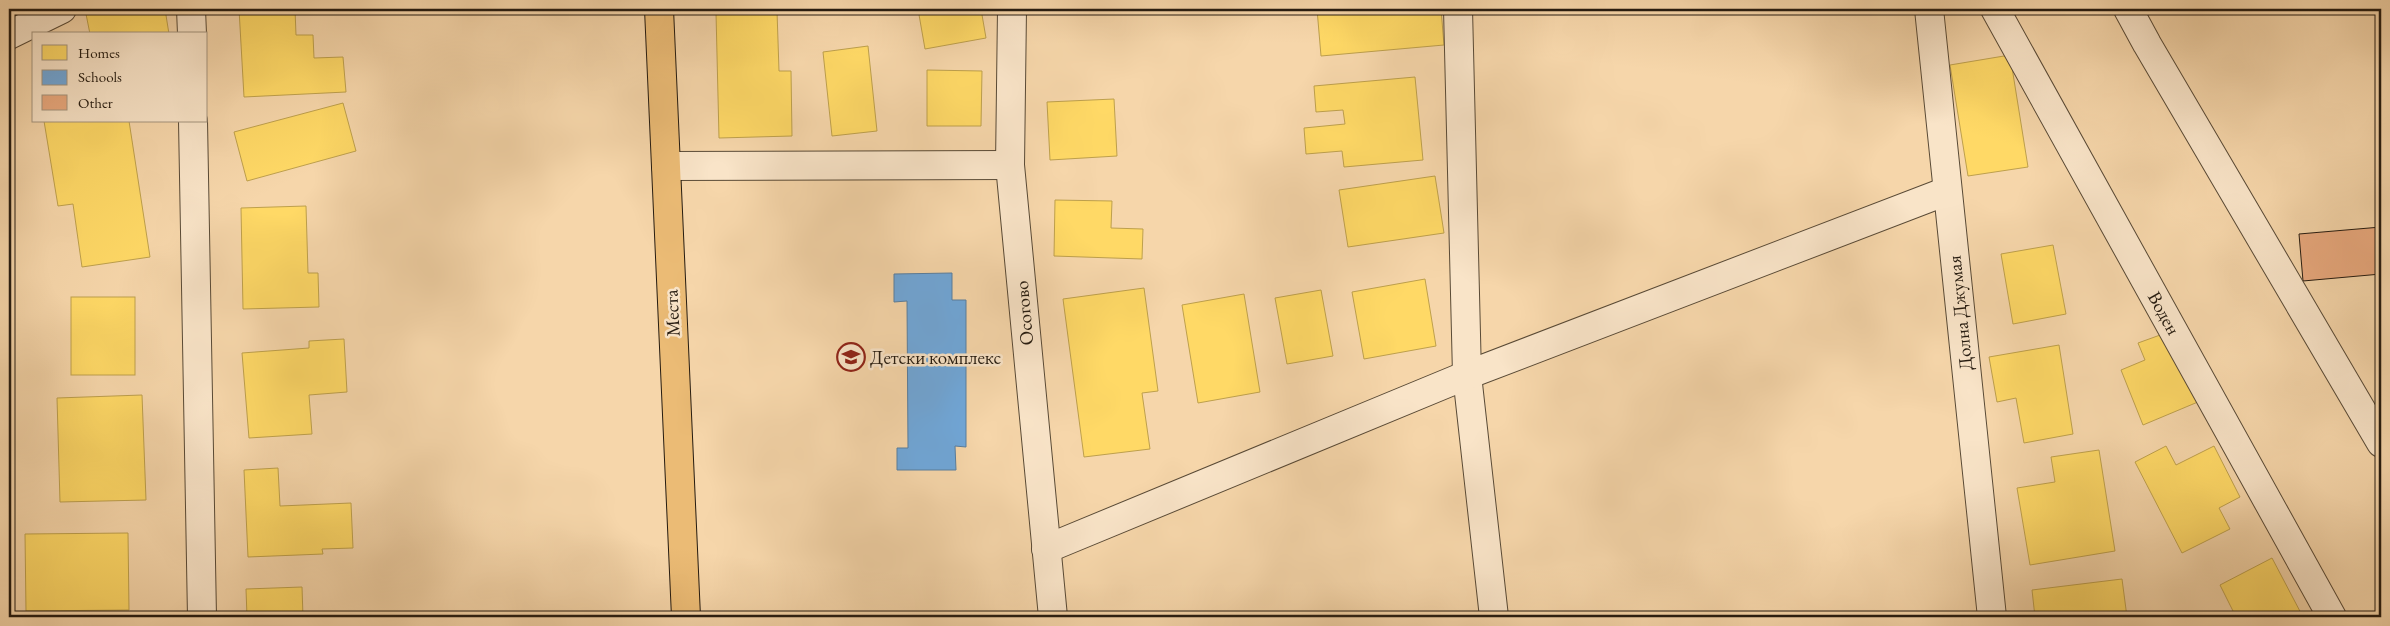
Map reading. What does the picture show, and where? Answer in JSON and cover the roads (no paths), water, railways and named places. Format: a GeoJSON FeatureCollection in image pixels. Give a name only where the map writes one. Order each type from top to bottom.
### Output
{"type":"FeatureCollection","features":[{"type":"Feature","properties":{"kind":"main road","name":"Места"},"geometry":{"type":"LineString","coordinates":[[659,9],[686,617]]}},
{"type":"Feature","properties":{"kind":"street"},"geometry":{"type":"LineString","coordinates":[[9,35],[62,9]]}},
{"type":"Feature","properties":{"kind":"street"},"geometry":{"type":"LineString","coordinates":[[191,9],[192,32]]}},
{"type":"Feature","properties":{"kind":"street","name":"Осогово"},"geometry":{"type":"LineString","coordinates":[[1012,9],[1010,165],[1053,617]]}},
{"type":"Feature","properties":{"kind":"street"},"geometry":{"type":"LineString","coordinates":[[1458,9],[1467,375],[1494,617]]}},
{"type":"Feature","properties":{"kind":"street","name":"Долна Джумая"},"geometry":{"type":"LineString","coordinates":[[1929,9],[1992,617]]}},
{"type":"Feature","properties":{"kind":"street","name":"Воден"},"geometry":{"type":"LineString","coordinates":[[1995,9],[2332,617]]}},
{"type":"Feature","properties":{"kind":"street"},"geometry":{"type":"LineString","coordinates":[[2128,9],[2146,44],[2381,443]]}},
{"type":"Feature","properties":{"kind":"street"},"geometry":{"type":"LineString","coordinates":[[193,122],[202,617]]}},
{"type":"Feature","properties":{"kind":"street"},"geometry":{"type":"LineString","coordinates":[[666,166],[1010,165]]}},
{"type":"Feature","properties":{"kind":"street"},"geometry":{"type":"LineString","coordinates":[[1046,549],[1467,375],[1947,191]]}},
{"type":"Feature","properties":{"kind":"place","name":"Детски комплекс"},"geometry":{"type":"Point","coordinates":[851,357]}}]}
